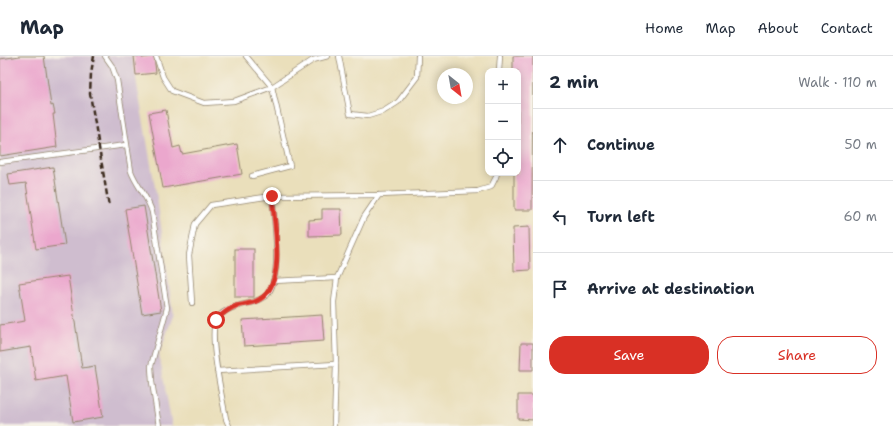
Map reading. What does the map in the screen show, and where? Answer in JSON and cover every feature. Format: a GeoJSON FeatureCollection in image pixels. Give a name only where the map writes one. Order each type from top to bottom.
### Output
{"type":"FeatureCollection","features":[{"type":"Feature","properties":{"kind":"lane"},"geometry":{"type":"LineString","coordinates":[[105,56],[112,66],[117,80],[129,164],[134,180],[148,202],[152,212],[167,308],[151,366],[159,426]]}},
{"type":"Feature","properties":{"kind":"lane"},"geometry":{"type":"LineString","coordinates":[[156,56],[163,77],[172,91],[204,103],[234,101],[272,88],[313,60],[328,56]]}},
{"type":"Feature","properties":{"kind":"lane"},"geometry":{"type":"LineString","coordinates":[[246,56],[272,88],[290,166],[252,176]]}},
{"type":"Feature","properties":{"kind":"lane"},"geometry":{"type":"LineString","coordinates":[[339,56],[350,114],[368,116],[384,111],[398,102],[417,77],[418,56]]}},
{"type":"Feature","properties":{"kind":"lane"},"geometry":{"type":"LineString","coordinates":[[499,68],[500,56]]}},
{"type":"Feature","properties":{"kind":"lane"},"geometry":{"type":"LineString","coordinates":[[0,162],[126,145]]}},
{"type":"Feature","properties":{"kind":"lane"},"geometry":{"type":"LineString","coordinates":[[192,303],[189,254],[196,224],[211,205],[272,196],[379,195],[478,191],[491,187],[496,176]]}},
{"type":"Feature","properties":{"kind":"lane"},"geometry":{"type":"LineString","coordinates":[[334,426],[336,364],[334,302],[337,278],[364,217],[379,195]]}},
{"type":"Feature","properties":{"kind":"lane"},"geometry":{"type":"LineString","coordinates":[[229,426],[226,420],[217,371],[213,331],[216,320],[227,310],[236,306],[258,301],[267,294],[273,281],[277,259],[272,196]]}},
{"type":"Feature","properties":{"kind":"lane"},"geometry":{"type":"LineString","coordinates":[[273,281],[337,278]]}},
{"type":"Feature","properties":{"kind":"lane"},"geometry":{"type":"LineString","coordinates":[[217,371],[336,364]]}},
{"type":"Feature","properties":{"kind":"shaded area"},"geometry":{"type":"Polygon","coordinates":[[[0,56],[132,56],[158,204],[173,316],[159,354],[172,426],[0,426],[0,56]]]}},
{"type":"Feature","properties":{"kind":"building"},"geometry":{"type":"Polygon","coordinates":[[[20,56],[44,56],[51,106],[53,105],[55,114],[53,114],[57,147],[0,156],[0,59],[20,56]]]}},
{"type":"Feature","properties":{"kind":"building"},"geometry":{"type":"Polygon","coordinates":[[[134,56],[141,56],[142,58],[154,56],[156,73],[136,75],[134,56]]]}},
{"type":"Feature","properties":{"kind":"building"},"geometry":{"type":"Polygon","coordinates":[[[513,56],[533,56],[532,210],[514,210],[514,176],[521,176],[521,68],[513,68],[513,56]]]}},
{"type":"Feature","properties":{"kind":"building"},"geometry":{"type":"Polygon","coordinates":[[[166,110],[173,148],[180,146],[182,154],[237,144],[242,174],[163,188],[149,113],[166,110]]]}},
{"type":"Feature","properties":{"kind":"building"},"geometry":{"type":"Polygon","coordinates":[[[53,167],[65,245],[36,249],[26,183],[10,185],[8,174],[53,167]]]}},
{"type":"Feature","properties":{"kind":"building"},"geometry":{"type":"Polygon","coordinates":[[[144,206],[161,311],[142,314],[125,209],[144,206]]]}},
{"type":"Feature","properties":{"kind":"building"},"geometry":{"type":"Polygon","coordinates":[[[322,209],[341,209],[342,235],[309,236],[309,220],[322,219],[322,209]]]}},
{"type":"Feature","properties":{"kind":"building"},"geometry":{"type":"Polygon","coordinates":[[[529,227],[530,270],[514,271],[513,228],[529,227]]]}},
{"type":"Feature","properties":{"kind":"building"},"geometry":{"type":"Polygon","coordinates":[[[235,249],[254,249],[254,297],[235,297],[235,249]]]}},
{"type":"Feature","properties":{"kind":"building"},"geometry":{"type":"Polygon","coordinates":[[[68,276],[82,368],[95,366],[103,417],[73,422],[66,376],[36,381],[31,347],[0,352],[0,325],[25,321],[19,283],[68,276]]]}},
{"type":"Feature","properties":{"kind":"building"},"geometry":{"type":"Polygon","coordinates":[[[322,315],[324,341],[244,346],[242,320],[322,315]]]}},
{"type":"Feature","properties":{"kind":"building"},"geometry":{"type":"Polygon","coordinates":[[[521,343],[533,343],[533,370],[520,370],[521,343]]]}},
{"type":"Feature","properties":{"kind":"building"},"geometry":{"type":"Polygon","coordinates":[[[518,395],[533,395],[533,420],[518,419],[518,395]]]}},
{"type":"Feature","properties":{"kind":"railway"},"geometry":{"type":"LineString","coordinates":[[94,56],[91,73],[90,94],[109,207]]}},
{"type":"Feature","properties":{"kind":"route"},"geometry":{"type":"LineString","coordinates":[[216,320],[227,310],[236,306],[258,301],[267,294],[273,281],[277,259],[272,196]]}}]}
